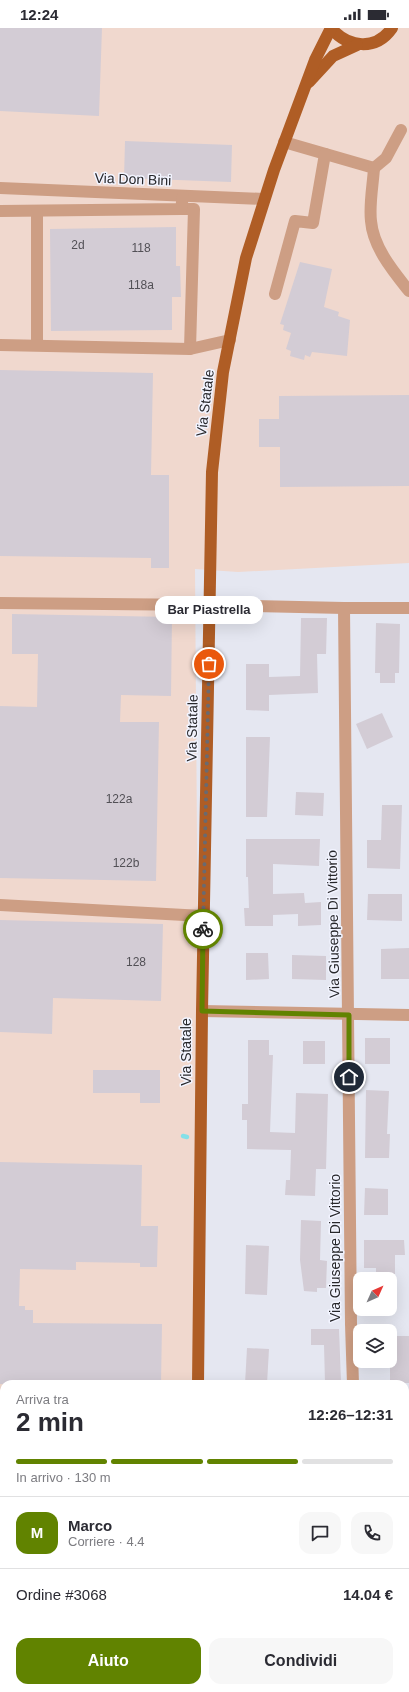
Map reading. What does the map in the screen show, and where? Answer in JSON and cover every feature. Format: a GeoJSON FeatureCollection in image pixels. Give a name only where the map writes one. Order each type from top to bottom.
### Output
{"type":"FeatureCollection","features":[{"type":"Feature","properties":{"kind":"main road","name":"Via Statale"},"geometry":{"type":"LineString","coordinates":[[198,1380],[203,916],[212,472],[224,372],[230,340],[246,258],[264,199],[305,85],[315,60],[331,28],[338,36],[347,42],[357,45]]}},
{"type":"Feature","properties":{"kind":"main road","name":"Via Statale"},"geometry":{"type":"LineString","coordinates":[[305,85],[333,56],[357,45],[376,42],[394,28]]}},
{"type":"Feature","properties":{"kind":"street"},"geometry":{"type":"LineString","coordinates":[[401,130],[386,158],[374,168],[370,220],[373,236],[383,255],[409,291]]}},
{"type":"Feature","properties":{"kind":"street"},"geometry":{"type":"LineString","coordinates":[[284,142],[374,168]]}},
{"type":"Feature","properties":{"kind":"street"},"geometry":{"type":"LineString","coordinates":[[275,294],[295,221],[313,223],[325,154]]}},
{"type":"Feature","properties":{"kind":"street","name":"Via Don Bini"},"geometry":{"type":"LineString","coordinates":[[0,188],[264,199]]}},
{"type":"Feature","properties":{"kind":"street"},"geometry":{"type":"LineString","coordinates":[[181,209],[183,196]]}},
{"type":"Feature","properties":{"kind":"street"},"geometry":{"type":"LineString","coordinates":[[0,211],[194,209],[190,348]]}},
{"type":"Feature","properties":{"kind":"street"},"geometry":{"type":"LineString","coordinates":[[37,211],[38,345]]}},
{"type":"Feature","properties":{"kind":"street"},"geometry":{"type":"LineString","coordinates":[[0,346],[38,345],[190,348],[230,340]]}},
{"type":"Feature","properties":{"kind":"street"},"geometry":{"type":"LineString","coordinates":[[0,603],[409,608]]}},
{"type":"Feature","properties":{"kind":"street","name":"Via Giuseppe Di Vittorio"},"geometry":{"type":"LineString","coordinates":[[344,608],[351,1324],[353,1380]]}},
{"type":"Feature","properties":{"kind":"street"},"geometry":{"type":"LineString","coordinates":[[0,905],[203,916]]}},
{"type":"Feature","properties":{"kind":"street"},"geometry":{"type":"LineString","coordinates":[[202,1011],[409,1015]]}},
{"type":"Feature","properties":{"kind":"shaded area"},"geometry":{"type":"Polygon","coordinates":[[[0,28],[409,28],[409,563],[238,572],[195,569],[201,1380],[0,1380],[0,28]]]}},
{"type":"Feature","properties":{"kind":"building"},"geometry":{"type":"Polygon","coordinates":[[[0,28],[102,28],[99,116],[0,111],[0,28]]]}},
{"type":"Feature","properties":{"kind":"building"},"geometry":{"type":"Polygon","coordinates":[[[125,141],[232,145],[231,182],[124,178],[125,141]]]}},
{"type":"Feature","properties":{"kind":"building"},"geometry":{"type":"Polygon","coordinates":[[[176,227],[176,266],[180,266],[181,297],[172,297],[172,330],[51,331],[50,229],[176,227]]]}},
{"type":"Feature","properties":{"kind":"building"},"geometry":{"type":"Polygon","coordinates":[[[300,262],[332,269],[324,307],[339,312],[338,316],[350,320],[347,356],[312,352],[310,357],[305,355],[304,360],[290,356],[291,351],[286,349],[291,333],[283,330],[284,325],[280,324],[300,262]]]}},
{"type":"Feature","properties":{"kind":"building"},"geometry":{"type":"Polygon","coordinates":[[[0,370],[153,373],[151,475],[169,475],[169,568],[151,568],[151,558],[0,556],[0,370]]]}},
{"type":"Feature","properties":{"kind":"building"},"geometry":{"type":"Polygon","coordinates":[[[409,395],[409,486],[280,487],[280,447],[259,447],[259,419],[279,419],[279,396],[409,395]]]}},
{"type":"Feature","properties":{"kind":"building"},"geometry":{"type":"Polygon","coordinates":[[[12,614],[172,617],[171,696],[121,695],[120,722],[159,722],[156,881],[0,878],[0,706],[37,707],[38,654],[12,654],[12,614]]]}},
{"type":"Feature","properties":{"kind":"building"},"geometry":{"type":"Polygon","coordinates":[[[301,618],[327,618],[326,654],[317,654],[318,693],[269,695],[269,711],[246,710],[246,664],[269,664],[269,677],[300,676],[301,618]]]}},
{"type":"Feature","properties":{"kind":"building"},"geometry":{"type":"Polygon","coordinates":[[[376,623],[400,624],[399,673],[395,673],[395,683],[380,683],[380,673],[375,673],[376,623]]]}},
{"type":"Feature","properties":{"kind":"building"},"geometry":{"type":"Polygon","coordinates":[[[382,713],[393,737],[367,749],[356,724],[382,713]]]}},
{"type":"Feature","properties":{"kind":"building"},"geometry":{"type":"Polygon","coordinates":[[[246,737],[270,737],[267,817],[246,817],[246,737]]]}},
{"type":"Feature","properties":{"kind":"building"},"geometry":{"type":"Polygon","coordinates":[[[296,792],[324,793],[323,816],[295,815],[296,792]]]}},
{"type":"Feature","properties":{"kind":"building"},"geometry":{"type":"Polygon","coordinates":[[[382,805],[402,805],[400,869],[367,868],[367,840],[381,840],[382,805]]]}},
{"type":"Feature","properties":{"kind":"building"},"geometry":{"type":"Polygon","coordinates":[[[246,839],[320,839],[319,866],[273,864],[273,894],[304,893],[305,903],[321,902],[321,925],[298,926],[298,914],[273,915],[273,926],[245,926],[244,908],[249,908],[248,877],[246,877],[246,839]]]}},
{"type":"Feature","properties":{"kind":"building"},"geometry":{"type":"Polygon","coordinates":[[[368,894],[402,894],[402,921],[367,920],[368,894]]]}},
{"type":"Feature","properties":{"kind":"building"},"geometry":{"type":"Polygon","coordinates":[[[0,920],[163,924],[161,1001],[53,998],[52,1034],[0,1032],[0,920]]]}},
{"type":"Feature","properties":{"kind":"building"},"geometry":{"type":"Polygon","coordinates":[[[409,948],[409,979],[381,979],[381,949],[409,948]]]}},
{"type":"Feature","properties":{"kind":"building"},"geometry":{"type":"Polygon","coordinates":[[[246,953],[268,953],[269,979],[246,980],[246,953]]]}},
{"type":"Feature","properties":{"kind":"building"},"geometry":{"type":"Polygon","coordinates":[[[292,955],[326,956],[326,980],[292,979],[292,955]]]}},
{"type":"Feature","properties":{"kind":"building"},"geometry":{"type":"Polygon","coordinates":[[[365,1038],[390,1038],[390,1064],[365,1064],[365,1038]]]}},
{"type":"Feature","properties":{"kind":"building"},"geometry":{"type":"Polygon","coordinates":[[[248,1040],[269,1040],[269,1055],[273,1055],[270,1132],[295,1133],[296,1093],[328,1094],[326,1169],[316,1169],[315,1196],[285,1195],[286,1180],[290,1180],[291,1150],[247,1149],[247,1120],[242,1120],[242,1104],[248,1104],[248,1040]]]}},
{"type":"Feature","properties":{"kind":"building"},"geometry":{"type":"Polygon","coordinates":[[[303,1041],[325,1041],[325,1064],[303,1064],[303,1041]]]}},
{"type":"Feature","properties":{"kind":"building"},"geometry":{"type":"Polygon","coordinates":[[[93,1070],[160,1070],[160,1103],[140,1103],[140,1093],[93,1093],[93,1070]]]}},
{"type":"Feature","properties":{"kind":"building"},"geometry":{"type":"Polygon","coordinates":[[[366,1090],[389,1091],[387,1134],[390,1134],[389,1158],[365,1158],[366,1090]]]}},
{"type":"Feature","properties":{"kind":"building"},"geometry":{"type":"Polygon","coordinates":[[[0,1162],[142,1165],[141,1226],[158,1226],[157,1267],[140,1267],[140,1263],[76,1262],[76,1270],[20,1269],[19,1306],[25,1306],[25,1310],[33,1310],[33,1323],[162,1324],[161,1380],[0,1380],[0,1162]]]}},
{"type":"Feature","properties":{"kind":"building"},"geometry":{"type":"Polygon","coordinates":[[[365,1188],[388,1189],[388,1215],[364,1215],[365,1188]]]}},
{"type":"Feature","properties":{"kind":"building"},"geometry":{"type":"Polygon","coordinates":[[[301,1220],[321,1221],[320,1260],[327,1261],[326,1288],[317,1288],[317,1292],[304,1291],[300,1260],[301,1220]]]}},
{"type":"Feature","properties":{"kind":"building"},"geometry":{"type":"Polygon","coordinates":[[[364,1240],[404,1240],[405,1255],[395,1255],[395,1272],[376,1272],[376,1268],[364,1268],[364,1240]]]}},
{"type":"Feature","properties":{"kind":"building"},"geometry":{"type":"Polygon","coordinates":[[[246,1245],[269,1246],[267,1295],[245,1294],[246,1245]]]}},
{"type":"Feature","properties":{"kind":"building"},"geometry":{"type":"Polygon","coordinates":[[[311,1329],[339,1329],[341,1380],[325,1380],[324,1345],[311,1345],[311,1329]]]}},
{"type":"Feature","properties":{"kind":"building"},"geometry":{"type":"Polygon","coordinates":[[[397,1336],[409,1336],[409,1380],[390,1380],[390,1368],[397,1368],[397,1336]]]}},
{"type":"Feature","properties":{"kind":"building"},"geometry":{"type":"Polygon","coordinates":[[[247,1348],[269,1349],[267,1380],[245,1380],[247,1348]]]}},
{"type":"Feature","properties":{"kind":"waterway"},"geometry":{"type":"LineString","coordinates":[[183,1136],[187,1137]]}},
{"type":"Feature","properties":{"kind":"way so far"},"geometry":{"type":"LineString","coordinates":[[203,929],[209,664]]}},
{"type":"Feature","properties":{"kind":"place","name":"Bar Piastrella"},"geometry":{"type":"Point","coordinates":[209,664]}},
{"type":"Feature","properties":{"kind":"route"},"geometry":{"type":"LineString","coordinates":[[203,929],[202,1011],[349,1015],[349,1077]]}}]}
